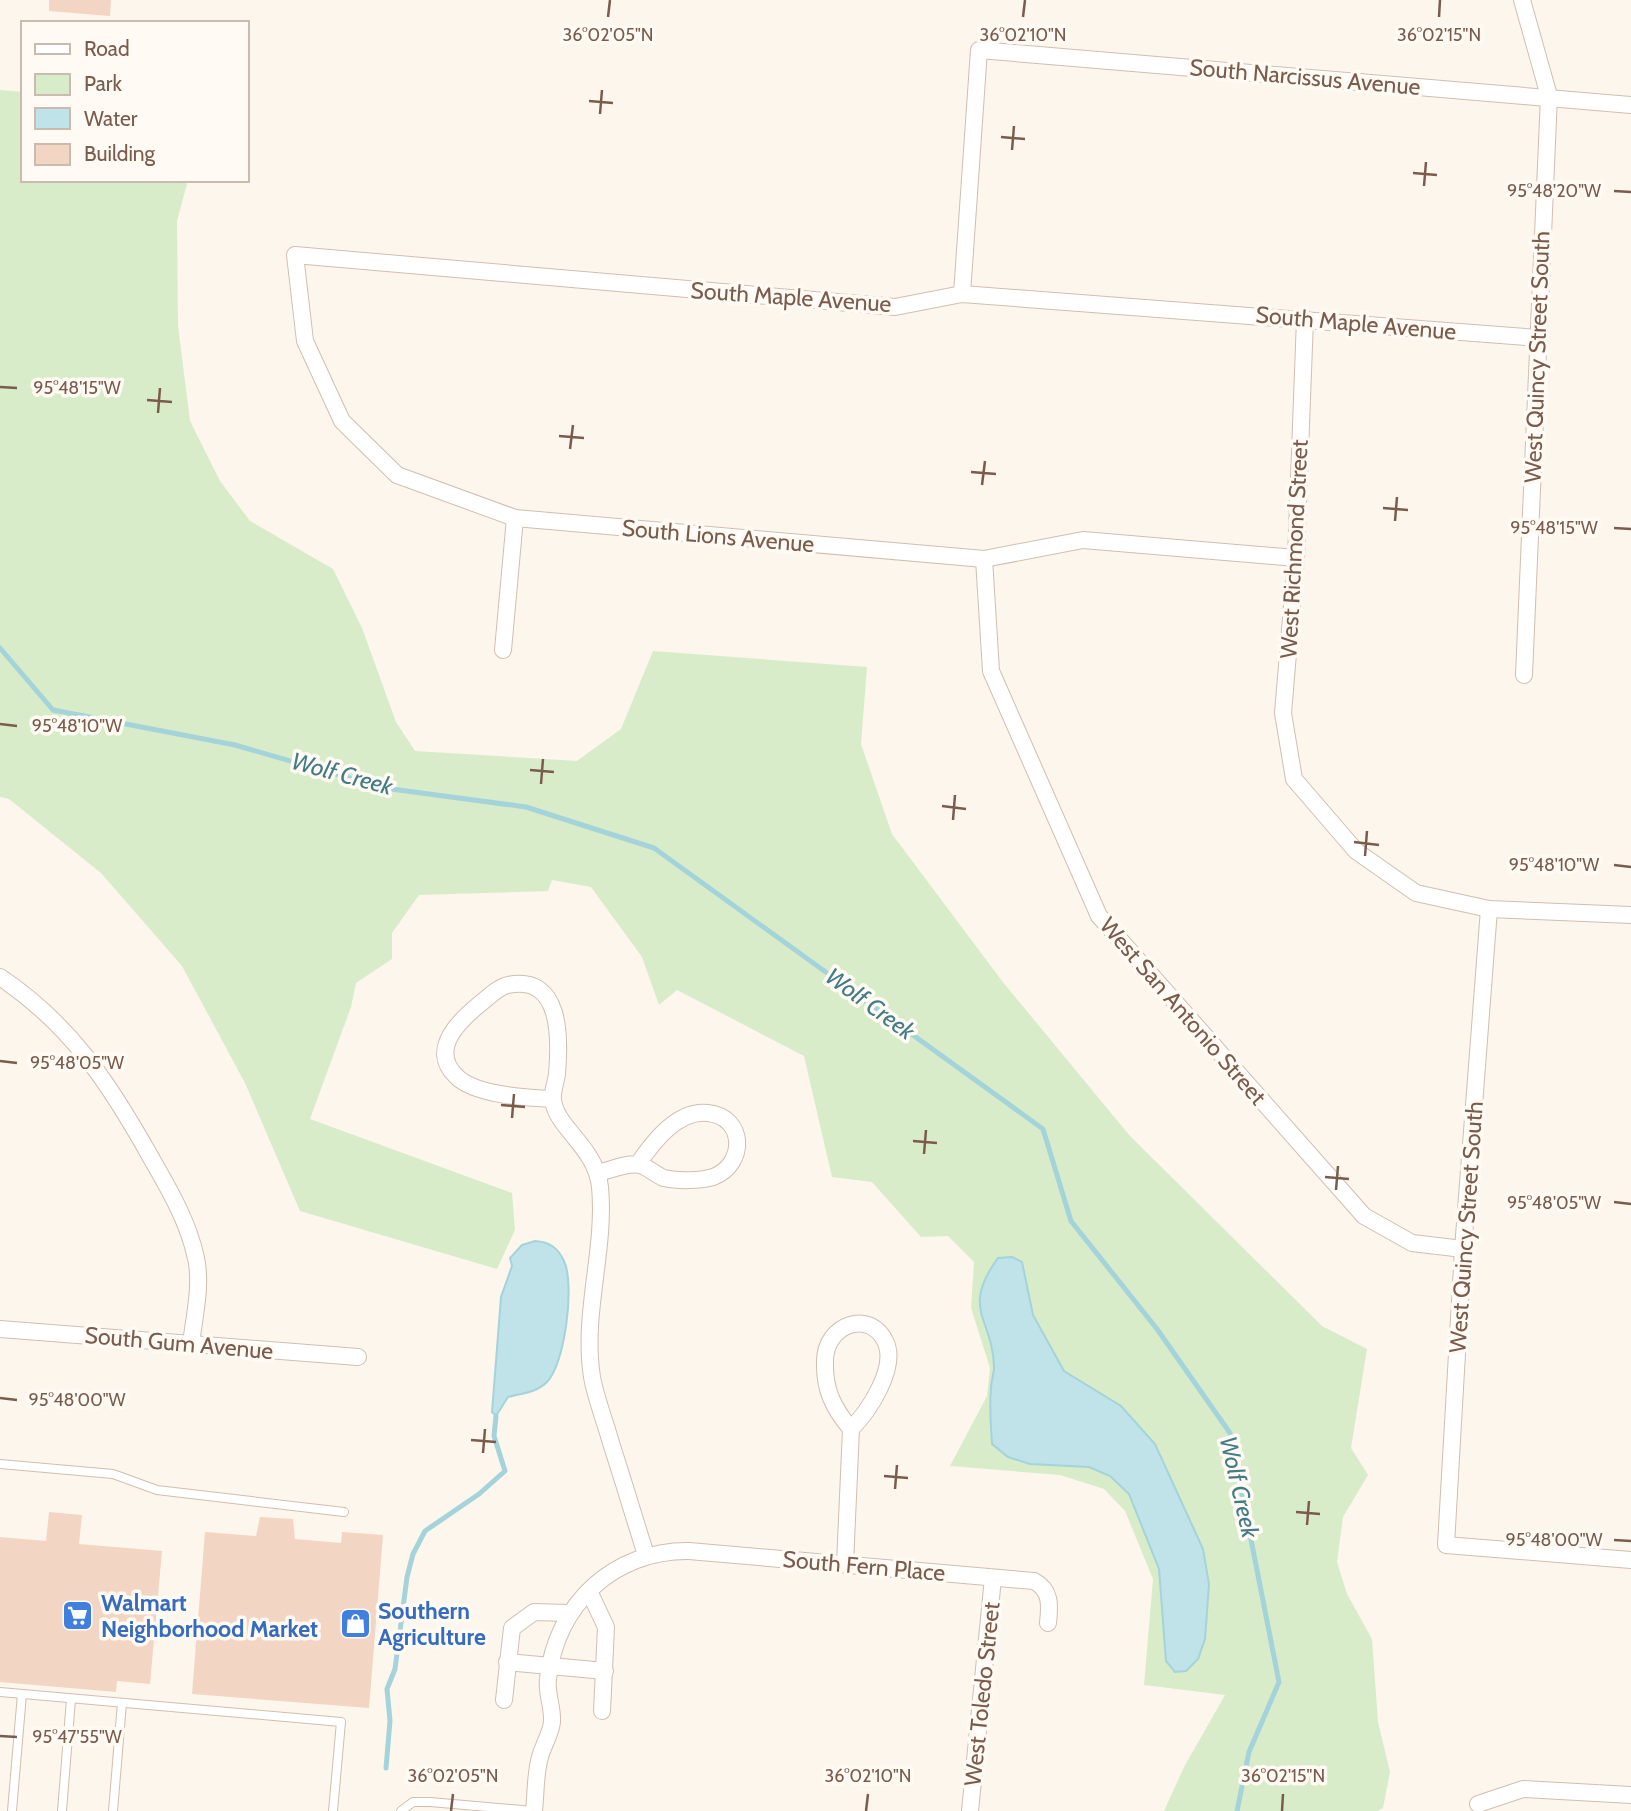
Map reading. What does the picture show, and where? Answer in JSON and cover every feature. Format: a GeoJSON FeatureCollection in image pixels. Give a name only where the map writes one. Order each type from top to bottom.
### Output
{"type":"FeatureCollection","features":[{"type":"Feature","properties":{"kind":"street","name":"West Quincy Street South"},"geometry":{"type":"LineString","coordinates":[[1522,0],[1549,96],[1524,675]]}},
{"type":"Feature","properties":{"kind":"street","name":"South Narcissus Avenue"},"geometry":{"type":"LineString","coordinates":[[962,294],[979,50],[1631,105]]}},
{"type":"Feature","properties":{"kind":"street","name":"South Maple Avenue"},"geometry":{"type":"LineString","coordinates":[[295,255],[895,307],[962,294],[1538,338]]}},
{"type":"Feature","properties":{"kind":"street","name":"South Lions Avenue"},"geometry":{"type":"LineString","coordinates":[[295,255],[305,341],[342,421],[397,475],[515,518],[984,559],[1083,540],[1296,558]]}},
{"type":"Feature","properties":{"kind":"street","name":"West Richmond Street"},"geometry":{"type":"LineString","coordinates":[[1305,319],[1296,558],[1283,713],[1294,779],[1356,851],[1416,893],[1489,909]]}},
{"type":"Feature","properties":{"kind":"street"},"geometry":{"type":"LineString","coordinates":[[503,650],[515,518]]}},
{"type":"Feature","properties":{"kind":"street","name":"West San Antonio Street"},"geometry":{"type":"LineString","coordinates":[[984,559],[991,671],[1099,916],[1364,1216],[1412,1243],[1463,1249]]}},
{"type":"Feature","properties":{"kind":"street","name":"West Quincy Street South"},"geometry":{"type":"LineString","coordinates":[[1489,909],[1463,1249],[1446,1545],[1631,1560]]}},
{"type":"Feature","properties":{"kind":"street"},"geometry":{"type":"LineString","coordinates":[[1489,909],[1631,915]]}},
{"type":"Feature","properties":{"kind":"street"},"geometry":{"type":"LineString","coordinates":[[0,977],[58,1023],[91,1059],[119,1101],[169,1190],[188,1227],[197,1262],[191,1344]]}},
{"type":"Feature","properties":{"kind":"street"},"geometry":{"type":"LineString","coordinates":[[534,1811],[539,1760],[552,1722],[547,1682],[559,1630],[569,1613],[589,1591],[618,1569],[646,1555],[596,1394],[590,1357],[590,1323],[601,1209],[598,1172],[585,1147],[560,1117],[553,1099],[557,1062],[554,1007],[538,990],[518,984],[501,988],[459,1020],[451,1031],[447,1050],[451,1071],[461,1081],[478,1088],[553,1099]]}},
{"type":"Feature","properties":{"kind":"street"},"geometry":{"type":"LineString","coordinates":[[598,1172],[638,1164],[665,1178],[713,1177],[733,1161],[738,1138],[731,1123],[722,1118],[708,1112],[693,1114],[657,1135],[638,1164]]}},
{"type":"Feature","properties":{"kind":"street"},"geometry":{"type":"LineString","coordinates":[[845,1564],[850,1429],[832,1406],[825,1359],[831,1336],[845,1325],[853,1324],[875,1330],[886,1342],[888,1351],[881,1382],[867,1413],[850,1429]]}},
{"type":"Feature","properties":{"kind":"street","name":"South Gum Avenue"},"geometry":{"type":"LineString","coordinates":[[0,1329],[358,1357]]}},
{"type":"Feature","properties":{"kind":"street","name":"South Fern Place"},"geometry":{"type":"LineString","coordinates":[[646,1555],[689,1550],[1034,1581],[1043,1586],[1049,1602],[1048,1623]]}},
{"type":"Feature","properties":{"kind":"street","name":"West Toledo Street"},"geometry":{"type":"LineString","coordinates":[[970,1811],[993,1578]]}},
{"type":"Feature","properties":{"kind":"street"},"geometry":{"type":"LineString","coordinates":[[589,1591],[606,1627],[602,1711]]}},
{"type":"Feature","properties":{"kind":"street"},"geometry":{"type":"LineString","coordinates":[[504,1700],[509,1637],[518,1620],[534,1612],[569,1613]]}},
{"type":"Feature","properties":{"kind":"street"},"geometry":{"type":"LineString","coordinates":[[507,1662],[606,1671]]}},
{"type":"Feature","properties":{"kind":"street"},"geometry":{"type":"LineString","coordinates":[[1478,1804],[1523,1789],[1631,1795]]}},
{"type":"Feature","properties":{"kind":"lane"},"geometry":{"type":"LineString","coordinates":[[0,1464],[113,1474],[157,1490],[344,1512]]}},
{"type":"Feature","properties":{"kind":"lane"},"geometry":{"type":"LineString","coordinates":[[0,1692],[341,1722],[333,1811]]}},
{"type":"Feature","properties":{"kind":"lane"},"geometry":{"type":"LineString","coordinates":[[12,1811],[22,1694]]}},
{"type":"Feature","properties":{"kind":"lane"},"geometry":{"type":"LineString","coordinates":[[62,1811],[72,1699]]}},
{"type":"Feature","properties":{"kind":"lane"},"geometry":{"type":"LineString","coordinates":[[113,1811],[122,1703]]}},
{"type":"Feature","properties":{"kind":"lane"},"geometry":{"type":"LineString","coordinates":[[401,1811],[413,1802],[430,1802],[534,1811]]}},
{"type":"Feature","properties":{"kind":"green space"},"geometry":{"type":"Polygon","coordinates":[[[0,90],[21,92],[21,182],[187,182],[177,221],[178,326],[190,421],[220,481],[250,521],[333,569],[362,628],[396,722],[415,751],[577,761],[621,729],[653,651],[867,667],[861,744],[892,834],[1002,981],[1130,1136],[1322,1326],[1367,1349],[1351,1448],[1368,1475],[1343,1517],[1337,1562],[1347,1594],[1372,1639],[1378,1722],[1390,1772],[1383,1808],[1378,1811],[1164,1811],[1184,1767],[1225,1695],[1144,1685],[1153,1579],[1125,1511],[1104,1489],[1060,1475],[950,1466],[987,1396],[990,1368],[971,1308],[974,1262],[948,1236],[921,1237],[872,1182],[832,1177],[804,1056],[677,990],[659,1005],[642,957],[591,887],[552,880],[548,891],[419,895],[392,933],[392,959],[356,983],[351,1007],[310,1119],[512,1193],[515,1230],[497,1269],[300,1211],[245,1083],[182,966],[101,873],[9,799],[0,797],[0,90]]]}},
{"type":"Feature","properties":{"kind":"water"},"geometry":{"type":"Polygon","coordinates":[[[535,1241],[549,1244],[564,1261],[569,1287],[563,1342],[559,1359],[547,1382],[534,1391],[508,1397],[496,1416],[492,1412],[501,1297],[512,1266],[510,1258],[522,1245],[535,1241]]]}},
{"type":"Feature","properties":{"kind":"water"},"geometry":{"type":"Polygon","coordinates":[[[1012,1257],[1022,1262],[1033,1315],[1064,1371],[1121,1406],[1155,1444],[1203,1549],[1209,1584],[1205,1639],[1198,1659],[1186,1671],[1175,1672],[1166,1661],[1159,1569],[1129,1494],[1110,1476],[1089,1467],[1030,1464],[1008,1457],[992,1444],[990,1403],[994,1367],[989,1337],[981,1314],[981,1290],[998,1258],[1012,1257]]]}},
{"type":"Feature","properties":{"kind":"building"},"geometry":{"type":"Polygon","coordinates":[[[49,0],[111,0],[110,16],[49,11],[49,0]]]}},
{"type":"Feature","properties":{"kind":"building","name":"Walmart Neighborhood Market"},"geometry":{"type":"Polygon","coordinates":[[[49,1512],[82,1515],[79,1544],[162,1551],[150,1684],[117,1681],[116,1692],[0,1682],[0,1537],[46,1541],[49,1512]]]}},
{"type":"Feature","properties":{"kind":"building"},"geometry":{"type":"Polygon","coordinates":[[[260,1517],[293,1519],[295,1539],[341,1543],[342,1532],[383,1535],[369,1708],[192,1694],[205,1532],[256,1536],[260,1517]]]}},
{"type":"Feature","properties":{"kind":"waterway","name":"Wolf Creek"},"geometry":{"type":"LineString","coordinates":[[0,648],[53,710],[235,745],[384,788],[526,807],[654,848],[1043,1129],[1071,1221],[1157,1329],[1230,1433],[1279,1682],[1249,1752],[1237,1811]]}},
{"type":"Feature","properties":{"kind":"waterway"},"geometry":{"type":"LineString","coordinates":[[386,1768],[390,1721],[387,1689],[395,1669],[407,1577],[413,1554],[425,1531],[479,1494],[505,1471],[494,1436],[496,1416]]}},
{"type":"Feature","properties":{"kind":"place","name":"Walmart Neighborhood Market"},"geometry":{"type":"Point","coordinates":[78,1616]}},
{"type":"Feature","properties":{"kind":"place","name":"Southern Agriculture"},"geometry":{"type":"Point","coordinates":[355,1624]}}]}
